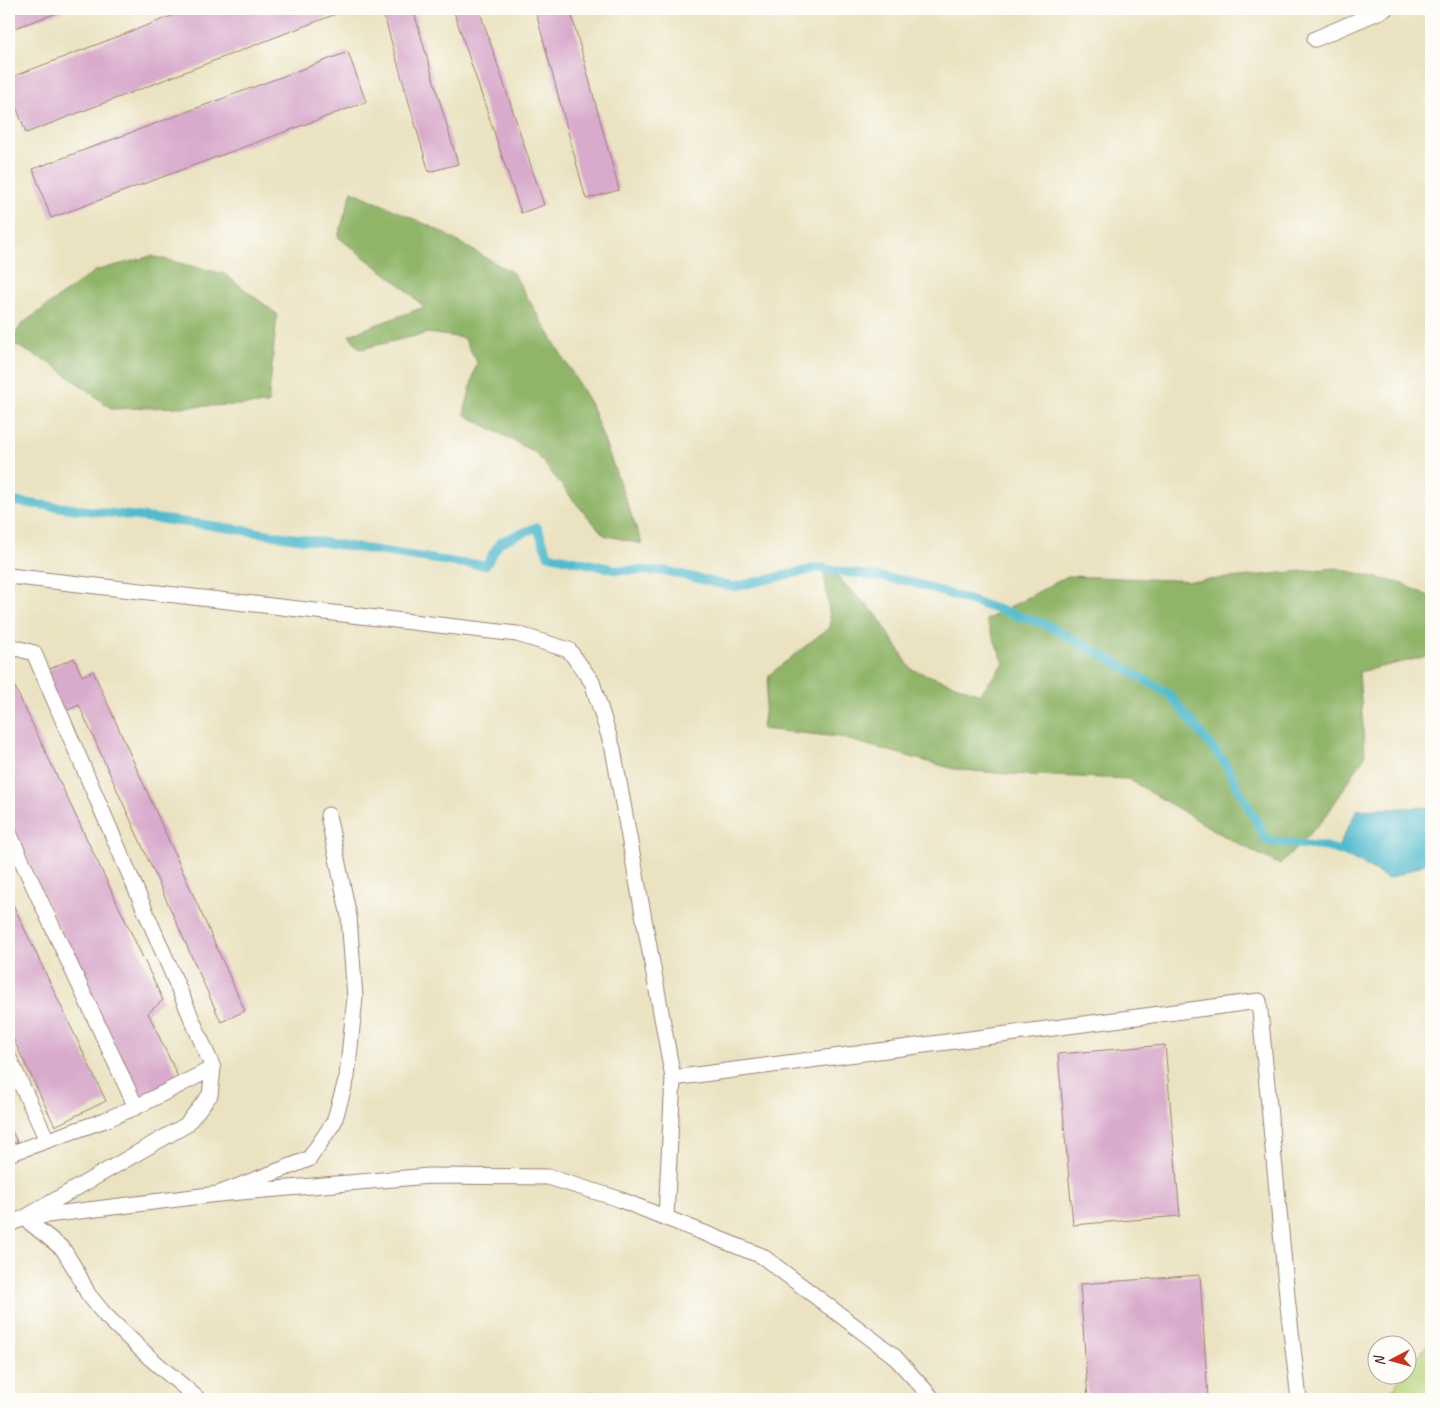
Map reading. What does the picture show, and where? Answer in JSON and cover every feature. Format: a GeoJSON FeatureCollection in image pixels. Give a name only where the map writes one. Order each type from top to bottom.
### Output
{"type":"FeatureCollection","features":[{"type":"Feature","properties":{"kind":"lane"},"geometry":{"type":"LineString","coordinates":[[1314,39],[1385,9]]}},
{"type":"Feature","properties":{"kind":"lane"},"geometry":{"type":"LineString","coordinates":[[9,576],[517,634],[569,650],[592,682],[613,749],[673,1078],[666,1218]]}},
{"type":"Feature","properties":{"kind":"lane"},"geometry":{"type":"LineString","coordinates":[[9,646],[34,653],[213,1068],[210,1095],[186,1125],[24,1218],[9,1224]]}},
{"type":"Feature","properties":{"kind":"lane"},"geometry":{"type":"LineString","coordinates":[[218,1194],[309,1159],[334,1122],[347,1077],[354,997],[349,917],[328,815]]}},
{"type":"Feature","properties":{"kind":"lane"},"geometry":{"type":"LineString","coordinates":[[9,833],[136,1107]]}},
{"type":"Feature","properties":{"kind":"lane"},"geometry":{"type":"LineString","coordinates":[[673,1078],[1259,1001],[1288,1306],[1299,1399]]}},
{"type":"Feature","properties":{"kind":"lane"},"geometry":{"type":"LineString","coordinates":[[9,1058],[47,1140]]}},
{"type":"Feature","properties":{"kind":"lane"},"geometry":{"type":"LineString","coordinates":[[9,1154],[106,1120],[213,1068]]}},
{"type":"Feature","properties":{"kind":"lane"},"geometry":{"type":"LineString","coordinates":[[24,1218],[218,1194],[429,1176],[548,1177],[616,1198],[762,1256],[893,1355],[933,1399]]}},
{"type":"Feature","properties":{"kind":"lane"},"geometry":{"type":"LineString","coordinates":[[24,1218],[62,1249],[88,1294],[105,1315],[198,1399]]}},
{"type":"Feature","properties":{"kind":"green space"},"geometry":{"type":"Polygon","coordinates":[[[352,191],[434,228],[513,273],[591,405],[642,544],[604,535],[536,453],[464,414],[477,362],[464,338],[428,333],[360,349],[349,335],[424,307],[402,286],[338,237],[352,191]]]}},
{"type":"Feature","properties":{"kind":"green space"},"geometry":{"type":"Polygon","coordinates":[[[151,256],[224,274],[277,314],[268,404],[112,409],[55,366],[10,342],[22,324],[95,271],[151,256]]]}},
{"type":"Feature","properties":{"kind":"green space"},"geometry":{"type":"Polygon","coordinates":[[[823,563],[876,614],[911,669],[980,694],[1004,663],[986,620],[1068,576],[1197,581],[1336,568],[1403,584],[1431,597],[1431,659],[1428,656],[1359,672],[1365,756],[1324,819],[1280,865],[1226,837],[1128,779],[1007,774],[954,769],[839,737],[762,729],[769,675],[831,626],[823,563]]]}},
{"type":"Feature","properties":{"kind":"green space"},"geometry":{"type":"Polygon","coordinates":[[[1431,1340],[1431,1399],[1385,1399],[1395,1386],[1418,1386],[1418,1356],[1431,1340]]]}},
{"type":"Feature","properties":{"kind":"water"},"geometry":{"type":"Polygon","coordinates":[[[1431,807],[1431,861],[1389,879],[1337,850],[1357,810],[1431,807]]]}},
{"type":"Feature","properties":{"kind":"water"},"geometry":{"type":"Polygon","coordinates":[[[592,1392],[619,1399],[585,1399],[592,1392]]]}},
{"type":"Feature","properties":{"kind":"building"},"geometry":{"type":"Polygon","coordinates":[[[9,9],[68,9],[9,30],[9,9]]]}},
{"type":"Feature","properties":{"kind":"building"},"geometry":{"type":"Polygon","coordinates":[[[190,9],[339,9],[341,12],[26,133],[9,87],[9,78],[190,9]]]}},
{"type":"Feature","properties":{"kind":"building"},"geometry":{"type":"Polygon","coordinates":[[[382,9],[413,9],[458,164],[429,172],[382,9]]]}},
{"type":"Feature","properties":{"kind":"building"},"geometry":{"type":"Polygon","coordinates":[[[453,9],[479,9],[544,205],[521,213],[453,9]]]}},
{"type":"Feature","properties":{"kind":"building"},"geometry":{"type":"Polygon","coordinates":[[[535,9],[570,9],[619,190],[586,199],[535,9]]]}},
{"type":"Feature","properties":{"kind":"building"},"geometry":{"type":"Polygon","coordinates":[[[348,52],[366,102],[51,218],[33,169],[348,52]]]}},
{"type":"Feature","properties":{"kind":"building"},"geometry":{"type":"Polygon","coordinates":[[[74,658],[82,676],[93,671],[245,1011],[221,1022],[79,705],[63,712],[45,671],[74,658]]]}},
{"type":"Feature","properties":{"kind":"building"},"geometry":{"type":"Polygon","coordinates":[[[11,679],[163,1000],[148,1013],[180,1081],[141,1100],[9,821],[9,680],[11,679]]]}},
{"type":"Feature","properties":{"kind":"building"},"geometry":{"type":"Polygon","coordinates":[[[9,896],[106,1101],[55,1126],[9,1030],[9,896]]]}},
{"type":"Feature","properties":{"kind":"building"},"geometry":{"type":"Polygon","coordinates":[[[1165,1045],[1180,1216],[1073,1225],[1058,1054],[1165,1045]]]}},
{"type":"Feature","properties":{"kind":"building"},"geometry":{"type":"Polygon","coordinates":[[[9,1124],[18,1144],[9,1148],[9,1124]]]}},
{"type":"Feature","properties":{"kind":"building"},"geometry":{"type":"Polygon","coordinates":[[[1200,1275],[1208,1399],[1088,1399],[1080,1284],[1200,1275]]]}},
{"type":"Feature","properties":{"kind":"waterway"},"geometry":{"type":"LineString","coordinates":[[9,501],[208,525],[459,563],[486,565],[500,542],[537,527],[548,555],[617,570],[666,571],[734,587],[817,568],[908,581],[1047,625],[1169,694],[1224,762],[1267,841],[1326,847],[1351,854]]}}]}
